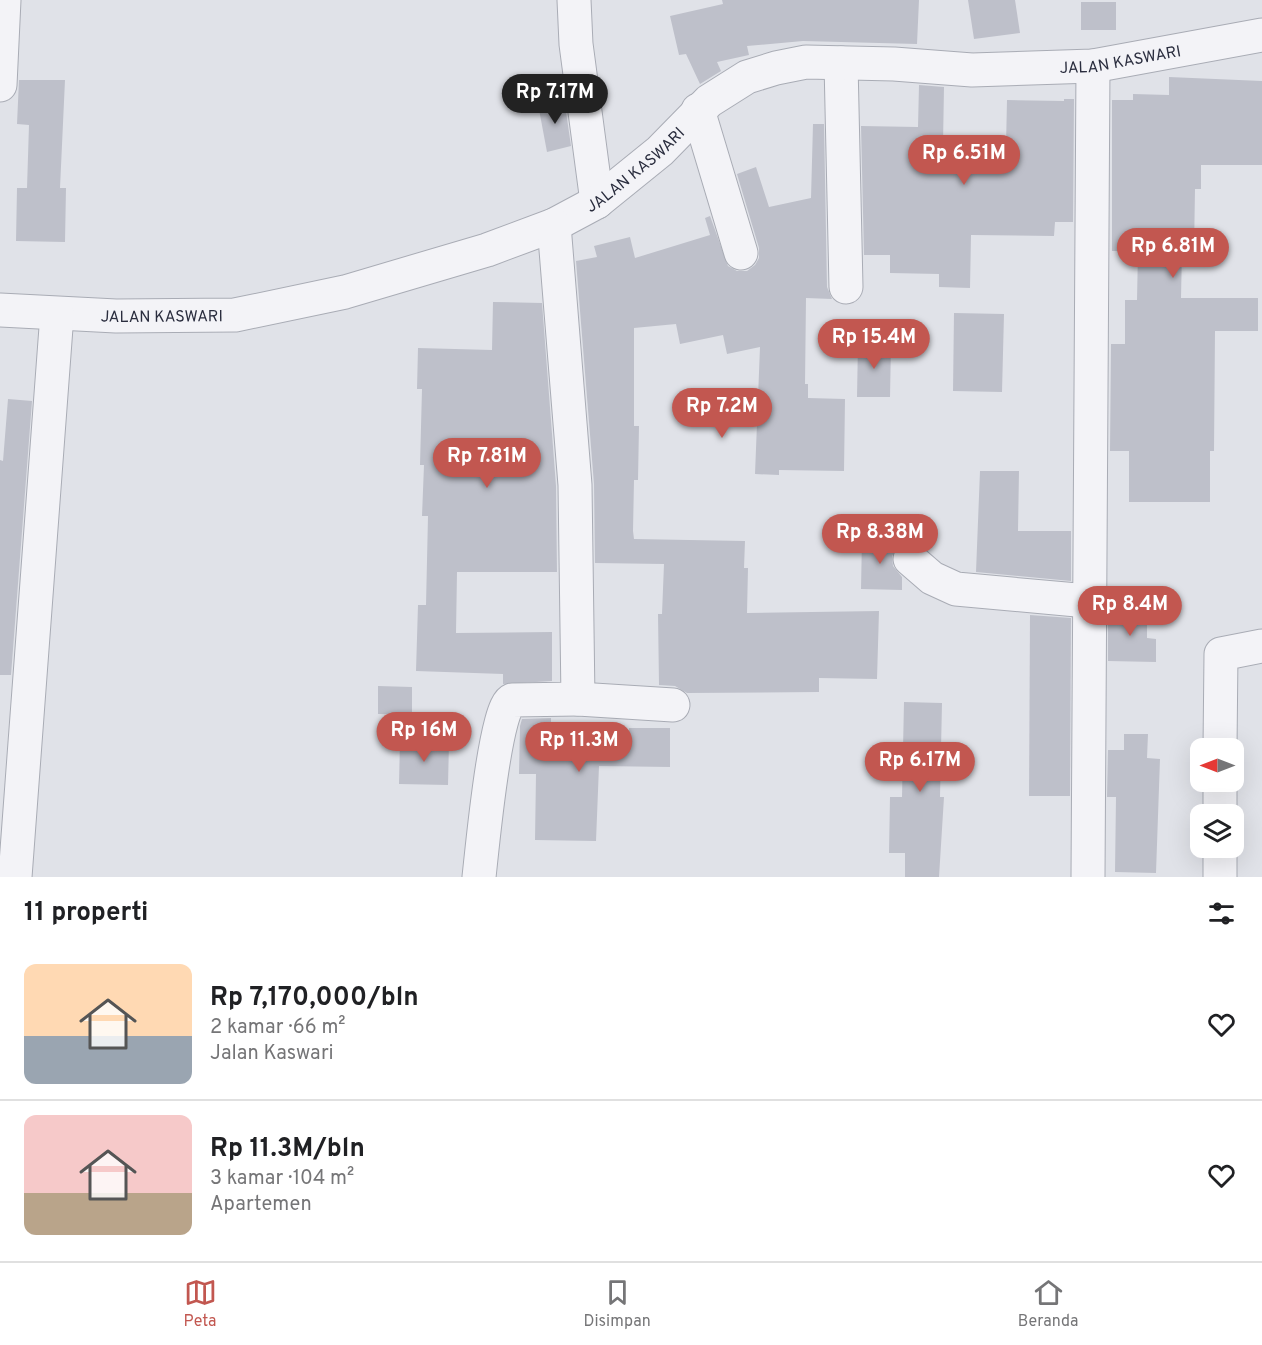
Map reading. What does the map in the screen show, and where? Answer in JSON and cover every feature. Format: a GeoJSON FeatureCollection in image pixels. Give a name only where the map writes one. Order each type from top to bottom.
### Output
{"type":"FeatureCollection","features":[{"type":"Feature","properties":{"kind":"street"},"geometry":{"type":"LineString","coordinates":[[0,86],[4,0]]}},
{"type":"Feature","properties":{"kind":"street"},"geometry":{"type":"LineString","coordinates":[[574,0],[576,44],[597,202]]}},
{"type":"Feature","properties":{"kind":"street","name":"JALAN KASWARI"},"geometry":{"type":"LineString","coordinates":[[0,310],[57,314],[235,315],[345,292],[487,250],[554,225],[597,202],[660,150],[698,110],[727,88],[747,77],[806,62],[972,70],[1093,66],[1262,35]]}},
{"type":"Feature","properties":{"kind":"street"},"geometry":{"type":"LineString","coordinates":[[841,63],[846,287]]}},
{"type":"Feature","properties":{"kind":"street"},"geometry":{"type":"LineString","coordinates":[[1089,877],[1088,601],[1093,66]]}},
{"type":"Feature","properties":{"kind":"street"},"geometry":{"type":"LineString","coordinates":[[698,110],[741,253]]}},
{"type":"Feature","properties":{"kind":"street"},"geometry":{"type":"LineString","coordinates":[[554,225],[575,485],[578,699]]}},
{"type":"Feature","properties":{"kind":"street"},"geometry":{"type":"LineString","coordinates":[[15,877],[57,314]]}},
{"type":"Feature","properties":{"kind":"street"},"geometry":{"type":"LineString","coordinates":[[910,559],[932,578],[956,589],[1088,601]]}},
{"type":"Feature","properties":{"kind":"street"},"geometry":{"type":"LineString","coordinates":[[1220,738],[1221,654],[1262,646]]}},
{"type":"Feature","properties":{"kind":"street"},"geometry":{"type":"LineString","coordinates":[[479,877],[492,770],[504,707],[512,700],[578,699],[673,705]]}},
{"type":"Feature","properties":{"kind":"street"},"geometry":{"type":"LineString","coordinates":[[1220,858],[1220,877]]}},
{"type":"Feature","properties":{"kind":"building"},"geometry":{"type":"Polygon","coordinates":[[[722,0],[919,0],[917,44],[803,41],[747,46],[749,55],[717,62],[721,71],[700,84],[686,54],[679,55],[670,16],[723,4],[722,0]]]}},
{"type":"Feature","properties":{"kind":"building"},"geometry":{"type":"Polygon","coordinates":[[[968,0],[1015,0],[1020,33],[974,39],[968,0]]]}},
{"type":"Feature","properties":{"kind":"building"},"geometry":{"type":"Polygon","coordinates":[[[1081,2],[1116,2],[1116,30],[1081,30],[1081,2]]]}},
{"type":"Feature","properties":{"kind":"building"},"geometry":{"type":"Polygon","coordinates":[[[1169,77],[1262,81],[1262,165],[1201,165],[1201,189],[1195,189],[1194,251],[1182,251],[1181,298],[1258,298],[1258,331],[1215,331],[1214,451],[1210,451],[1210,502],[1129,502],[1129,451],[1110,451],[1111,344],[1125,344],[1125,300],[1137,300],[1138,251],[1112,251],[1112,100],[1133,100],[1133,94],[1169,95],[1169,77]]]}},
{"type":"Feature","properties":{"kind":"building"},"geometry":{"type":"Polygon","coordinates":[[[19,80],[65,80],[60,188],[66,188],[65,242],[16,241],[17,188],[27,188],[29,125],[17,124],[19,80]]]}},
{"type":"Feature","properties":{"kind":"building"},"geometry":{"type":"Polygon","coordinates":[[[919,85],[944,87],[943,144],[1006,146],[1007,100],[1064,101],[1064,99],[1074,99],[1073,222],[1055,222],[1054,236],[971,235],[970,288],[939,287],[939,274],[890,273],[890,255],[864,255],[861,126],[918,127],[919,85]]]}},
{"type":"Feature","properties":{"kind":"building"},"geometry":{"type":"Polygon","coordinates":[[[564,98],[571,146],[547,152],[538,104],[564,98]]]}},
{"type":"Feature","properties":{"kind":"building"},"geometry":{"type":"Polygon","coordinates":[[[813,124],[824,124],[827,287],[832,299],[806,298],[805,384],[808,384],[808,398],[845,399],[844,471],[779,470],[779,475],[755,474],[760,347],[727,354],[723,335],[680,344],[676,324],[634,328],[634,426],[639,426],[638,480],[634,480],[633,531],[634,539],[745,541],[744,568],[748,568],[747,613],[879,611],[877,679],[819,678],[819,692],[687,693],[675,686],[659,685],[658,614],[662,614],[664,564],[595,563],[594,484],[576,261],[597,257],[594,246],[630,237],[635,258],[710,235],[705,218],[710,216],[728,266],[737,271],[747,271],[755,265],[759,258],[759,248],[737,174],[756,167],[769,207],[811,198],[813,124]]]}},
{"type":"Feature","properties":{"kind":"building"},"geometry":{"type":"Polygon","coordinates":[[[493,302],[542,303],[556,486],[557,572],[457,572],[456,633],[552,632],[552,681],[503,684],[503,674],[416,671],[418,605],[426,605],[428,516],[422,516],[424,465],[420,465],[422,389],[417,389],[418,348],[492,350],[493,302]]]}},
{"type":"Feature","properties":{"kind":"building"},"geometry":{"type":"Polygon","coordinates":[[[954,313],[1004,314],[1002,392],[953,391],[954,313]]]}},
{"type":"Feature","properties":{"kind":"building"},"geometry":{"type":"Polygon","coordinates":[[[858,343],[891,344],[890,397],[857,397],[858,343]]]}},
{"type":"Feature","properties":{"kind":"building"},"geometry":{"type":"Polygon","coordinates":[[[8,399],[32,401],[11,675],[0,675],[0,460],[3,461],[8,399]]]}},
{"type":"Feature","properties":{"kind":"building"},"geometry":{"type":"Polygon","coordinates":[[[980,471],[1019,471],[1018,531],[1071,531],[1071,581],[976,572],[980,471]]]}},
{"type":"Feature","properties":{"kind":"building"},"geometry":{"type":"Polygon","coordinates":[[[862,538],[903,539],[892,556],[893,566],[902,577],[902,590],[861,589],[862,538]]]}},
{"type":"Feature","properties":{"kind":"building"},"geometry":{"type":"Polygon","coordinates":[[[1108,610],[1147,611],[1147,638],[1156,639],[1156,662],[1108,661],[1108,610]]]}},
{"type":"Feature","properties":{"kind":"building"},"geometry":{"type":"Polygon","coordinates":[[[1030,615],[1071,618],[1070,796],[1029,796],[1030,615]]]}},
{"type":"Feature","properties":{"kind":"building"},"geometry":{"type":"Polygon","coordinates":[[[378,686],[412,687],[412,715],[378,714],[378,686]]]}},
{"type":"Feature","properties":{"kind":"building"},"geometry":{"type":"Polygon","coordinates":[[[904,702],[942,703],[940,797],[944,797],[939,877],[905,877],[905,853],[889,853],[890,797],[902,797],[904,702]]]}},
{"type":"Feature","properties":{"kind":"building"},"geometry":{"type":"Polygon","coordinates":[[[551,718],[551,726],[562,726],[561,739],[628,740],[629,728],[670,728],[670,767],[599,766],[596,841],[535,840],[536,774],[519,774],[520,726],[522,719],[551,718]]]}},
{"type":"Feature","properties":{"kind":"building"},"geometry":{"type":"Polygon","coordinates":[[[1124,734],[1148,734],[1147,758],[1160,759],[1156,873],[1115,872],[1116,797],[1107,797],[1108,750],[1124,750],[1124,734]]]}},
{"type":"Feature","properties":{"kind":"building"},"geometry":{"type":"Polygon","coordinates":[[[400,741],[449,742],[448,785],[399,784],[400,741]]]}}]}
